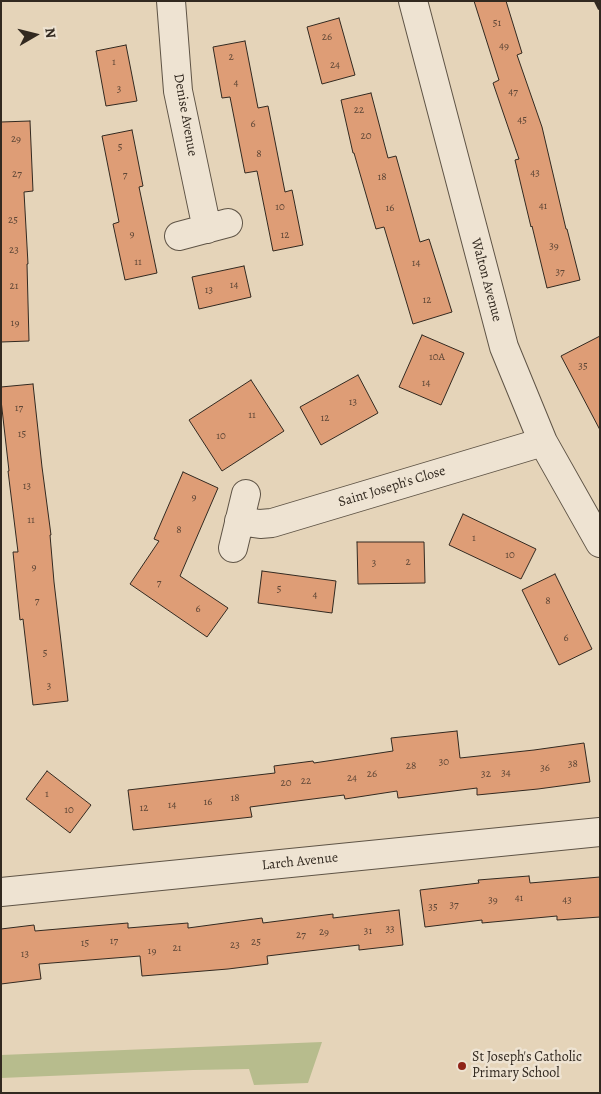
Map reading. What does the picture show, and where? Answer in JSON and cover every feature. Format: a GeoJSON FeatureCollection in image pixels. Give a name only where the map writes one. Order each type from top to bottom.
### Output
{"type":"FeatureCollection","features":[{"type":"Feature","properties":{"kind":"street","name":"Denise Avenue"},"geometry":{"type":"LineString","coordinates":[[171,1],[178,91],[218,226],[179,236]]}},
{"type":"Feature","properties":{"kind":"street","name":"Walton Avenue"},"geometry":{"type":"LineString","coordinates":[[413,1],[504,347],[543,442],[600,543]]}},
{"type":"Feature","properties":{"kind":"street","name":"Saint Joseph's Close"},"geometry":{"type":"LineString","coordinates":[[240,521],[260,524],[272,523],[543,442]]}},
{"type":"Feature","properties":{"kind":"street"},"geometry":{"type":"LineString","coordinates":[[233,548],[246,494]]}},
{"type":"Feature","properties":{"kind":"street","name":"Larch Avenue"},"geometry":{"type":"LineString","coordinates":[[1,892],[600,832]]}},
{"type":"Feature","properties":{"kind":"green space"},"geometry":{"type":"Polygon","coordinates":[[[322,1042],[308,1083],[254,1085],[249,1069],[1,1078],[1,1055],[322,1042]]]}},
{"type":"Feature","properties":{"kind":"building"},"geometry":{"type":"Polygon","coordinates":[[[474,1],[506,1],[522,53],[517,55],[542,127],[580,280],[547,288],[515,160],[519,159],[493,83],[499,80],[474,1]]]}},
{"type":"Feature","properties":{"kind":"building"},"geometry":{"type":"Polygon","coordinates":[[[339,18],[355,75],[322,84],[307,27],[339,18]]]}},
{"type":"Feature","properties":{"kind":"building"},"geometry":{"type":"Polygon","coordinates":[[[245,41],[258,108],[268,106],[285,192],[292,190],[303,245],[273,251],[257,171],[245,173],[230,97],[222,98],[213,47],[245,41]]]}},
{"type":"Feature","properties":{"kind":"building"},"geometry":{"type":"Polygon","coordinates":[[[126,45],[137,101],[106,106],[96,51],[126,45]]]}},
{"type":"Feature","properties":{"kind":"building"},"geometry":{"type":"Polygon","coordinates":[[[371,93],[388,158],[396,156],[420,242],[429,239],[452,312],[413,324],[384,227],[376,229],[353,153],[341,100],[371,93]]]}},
{"type":"Feature","properties":{"kind":"building"},"geometry":{"type":"Polygon","coordinates":[[[30,121],[33,191],[24,192],[28,264],[29,341],[1,342],[1,122],[30,121]]]}},
{"type":"Feature","properties":{"kind":"building"},"geometry":{"type":"Polygon","coordinates":[[[132,130],[143,186],[139,187],[157,273],[125,280],[113,224],[119,222],[102,136],[132,130]]]}},
{"type":"Feature","properties":{"kind":"building"},"geometry":{"type":"Polygon","coordinates":[[[244,266],[251,297],[199,309],[192,277],[244,266]]]}},
{"type":"Feature","properties":{"kind":"building"},"geometry":{"type":"Polygon","coordinates":[[[422,335],[464,353],[441,405],[399,387],[422,335]]]}},
{"type":"Feature","properties":{"kind":"building"},"geometry":{"type":"Polygon","coordinates":[[[600,336],[600,430],[561,356],[600,336]]]}},
{"type":"Feature","properties":{"kind":"building"},"geometry":{"type":"Polygon","coordinates":[[[358,375],[378,413],[321,445],[300,407],[358,375]]]}},
{"type":"Feature","properties":{"kind":"building"},"geometry":{"type":"Polygon","coordinates":[[[251,380],[284,431],[222,471],[189,420],[251,380]]]}},
{"type":"Feature","properties":{"kind":"building"},"geometry":{"type":"Polygon","coordinates":[[[33,384],[68,701],[33,705],[23,619],[20,620],[13,552],[18,552],[8,471],[1,387],[33,384]]]}},
{"type":"Feature","properties":{"kind":"building"},"geometry":{"type":"Polygon","coordinates":[[[183,472],[218,488],[180,576],[228,608],[207,637],[130,584],[159,541],[154,539],[183,472]]]}},
{"type":"Feature","properties":{"kind":"building"},"geometry":{"type":"Polygon","coordinates":[[[463,514],[536,549],[521,579],[449,545],[463,514]]]}},
{"type":"Feature","properties":{"kind":"building"},"geometry":{"type":"Polygon","coordinates":[[[357,542],[424,542],[425,583],[358,584],[357,542]]]}},
{"type":"Feature","properties":{"kind":"building"},"geometry":{"type":"Polygon","coordinates":[[[262,571],[336,581],[332,613],[258,603],[262,571]]]}},
{"type":"Feature","properties":{"kind":"building"},"geometry":{"type":"Polygon","coordinates":[[[555,574],[592,649],[559,665],[522,590],[555,574]]]}},
{"type":"Feature","properties":{"kind":"building"},"geometry":{"type":"Polygon","coordinates":[[[457,731],[460,758],[584,743],[590,782],[477,795],[477,788],[398,798],[397,791],[345,799],[344,795],[250,807],[252,817],[133,830],[128,790],[275,773],[274,766],[313,761],[314,763],[393,751],[391,738],[457,731]]]}},
{"type":"Feature","properties":{"kind":"building"},"geometry":{"type":"Polygon","coordinates":[[[47,771],[91,805],[70,833],[26,799],[47,771]]]}},
{"type":"Feature","properties":{"kind":"building"},"geometry":{"type":"Polygon","coordinates":[[[529,876],[530,883],[600,877],[600,917],[557,920],[557,916],[482,923],[482,920],[425,927],[420,890],[479,883],[478,880],[529,876]]]}},
{"type":"Feature","properties":{"kind":"building"},"geometry":{"type":"Polygon","coordinates":[[[399,910],[403,945],[359,950],[359,945],[267,956],[268,964],[142,976],[140,956],[39,964],[41,979],[1,984],[1,929],[34,925],[35,931],[128,923],[128,928],[188,923],[188,928],[262,918],[263,923],[333,914],[333,918],[399,910]]]}},
{"type":"Feature","properties":{"kind":"railway"},"geometry":{"type":"LineString","coordinates":[[596,1],[600,9]]}},
{"type":"Feature","properties":{"kind":"place","name":"St Joseph's Catholic Primary School"},"geometry":{"type":"Point","coordinates":[462,1066]}}]}
